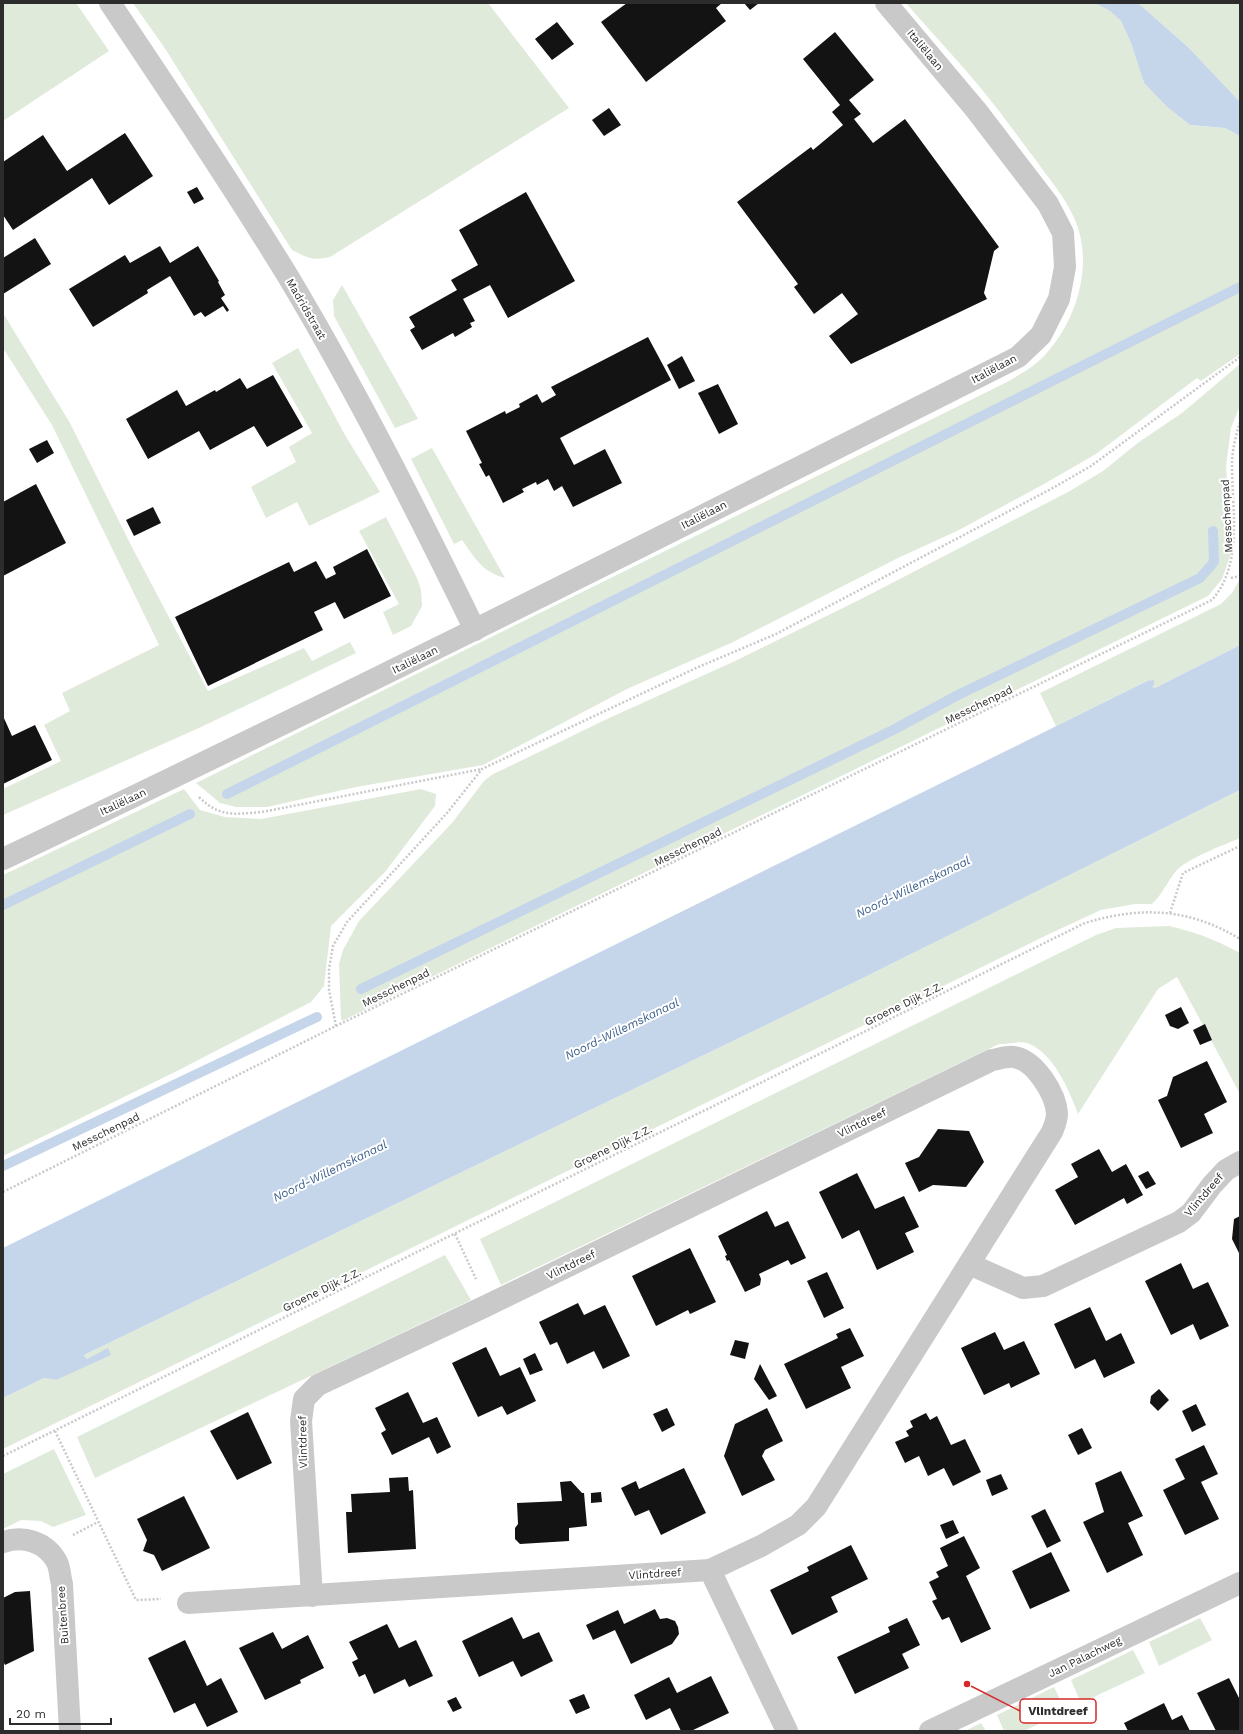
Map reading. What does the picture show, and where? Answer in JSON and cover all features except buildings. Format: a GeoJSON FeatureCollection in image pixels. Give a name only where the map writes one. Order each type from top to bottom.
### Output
{"type":"FeatureCollection","features":[{"type":"Feature","properties":{"kind":"street","name":"Madridstraat"},"geometry":{"type":"LineString","coordinates":[[110,3],[215,159],[290,280],[347,379],[440,558],[475,630]]}},
{"type":"Feature","properties":{"kind":"street","name":"Italiëlaan"},"geometry":{"type":"LineString","coordinates":[[3,859],[475,630],[1018,357],[1041,335],[1059,299],[1065,267],[1063,233],[1048,204],[976,110],[886,3]]}},
{"type":"Feature","properties":{"kind":"street","name":"Vlintdreef"},"geometry":{"type":"LineString","coordinates":[[188,1603],[312,1596],[710,1570],[761,1546],[798,1525],[816,1507],[1052,1132],[1057,1115],[1054,1101],[1038,1072],[1029,1064],[1014,1056],[992,1060],[488,1305],[318,1385],[304,1399],[301,1421],[312,1596]]}},
{"type":"Feature","properties":{"kind":"street","name":"Vlintdreef"},"geometry":{"type":"LineString","coordinates":[[969,1264],[1023,1288],[1043,1286],[1179,1222],[1191,1213],[1212,1185],[1226,1170],[1240,1162]]}},
{"type":"Feature","properties":{"kind":"street","name":"Buitenbree"},"geometry":{"type":"LineString","coordinates":[[3,1542],[11,1539],[29,1540],[48,1549],[58,1564],[62,1584],[70,1731]]}},
{"type":"Feature","properties":{"kind":"street"},"geometry":{"type":"LineString","coordinates":[[710,1570],[787,1731]]}},
{"type":"Feature","properties":{"kind":"street","name":"Jan Palachweg"},"geometry":{"type":"LineString","coordinates":[[930,1731],[1240,1583]]}},
{"type":"Feature","properties":{"kind":"path"},"geometry":{"type":"LineString","coordinates":[[185,772],[192,790],[208,806],[229,815],[262,812],[482,769],[696,668],[776,634],[1051,489],[1090,466],[1240,357]]}},
{"type":"Feature","properties":{"kind":"path","name":"Messchenpad"},"geometry":{"type":"LineString","coordinates":[[1238,535],[1232,463],[1240,422]]}},
{"type":"Feature","properties":{"kind":"path","name":"Messchenpad"},"geometry":{"type":"LineString","coordinates":[[3,1192],[336,1026],[1201,606],[1222,592],[1233,572]]}},
{"type":"Feature","properties":{"kind":"path"},"geometry":{"type":"LineString","coordinates":[[1231,578],[1240,576]]}},
{"type":"Feature","properties":{"kind":"path"},"geometry":{"type":"LineString","coordinates":[[336,1026],[329,990],[329,969],[333,946],[347,922],[447,813],[482,769]]}},
{"type":"Feature","properties":{"kind":"path"},"geometry":{"type":"LineString","coordinates":[[1170,913],[1183,873],[1240,846]]}},
{"type":"Feature","properties":{"kind":"path","name":"Groene Dijk Z.Z."},"geometry":{"type":"LineString","coordinates":[[3,1456],[1085,923],[1122,914],[1146,912],[1170,913],[1200,920],[1227,931],[1240,939]]}},
{"type":"Feature","properties":{"kind":"path"},"geometry":{"type":"LineString","coordinates":[[454,1234],[488,1305]]}},
{"type":"Feature","properties":{"kind":"path"},"geometry":{"type":"LineString","coordinates":[[55,1431],[136,1600]]}},
{"type":"Feature","properties":{"kind":"green space"},"geometry":{"type":"Polygon","coordinates":[[[3,3],[76,3],[109,51],[3,121],[3,3]]]}},
{"type":"Feature","properties":{"kind":"green space"},"geometry":{"type":"Polygon","coordinates":[[[133,3],[488,3],[569,108],[330,257],[314,259],[292,250],[164,47],[133,3]]]}},
{"type":"Feature","properties":{"kind":"green space"},"geometry":{"type":"Polygon","coordinates":[[[906,3],[1095,3],[1110,11],[1121,21],[1131,43],[1144,83],[1167,107],[1190,125],[1225,128],[1240,136],[1240,354],[1201,381],[1197,378],[1096,454],[1044,484],[959,530],[898,558],[731,643],[627,689],[483,765],[356,787],[267,807],[236,807],[220,803],[196,783],[1009,381],[1033,366],[1045,355],[1066,325],[1074,309],[1079,291],[1083,255],[1075,220],[1057,189],[999,111],[906,3]]]}},
{"type":"Feature","properties":{"kind":"green space"},"geometry":{"type":"Polygon","coordinates":[[[1138,3],[1240,3],[1240,102],[1189,48],[1138,3]]]}},
{"type":"Feature","properties":{"kind":"green space"},"geometry":{"type":"Polygon","coordinates":[[[342,285],[418,419],[395,428],[334,316],[333,300],[342,285]]]}},
{"type":"Feature","properties":{"kind":"green space"},"geometry":{"type":"Polygon","coordinates":[[[3,313],[70,423],[133,549],[208,691],[304,648],[312,661],[350,642],[356,653],[199,728],[3,815],[3,789],[61,761],[44,725],[70,711],[62,693],[159,645],[52,425],[3,348],[3,313]]]}},
{"type":"Feature","properties":{"kind":"green space"},"geometry":{"type":"Polygon","coordinates":[[[298,348],[345,435],[380,492],[309,526],[297,502],[266,518],[251,487],[296,462],[289,447],[312,433],[272,363],[298,348]]]}},
{"type":"Feature","properties":{"kind":"green space"},"geometry":{"type":"Polygon","coordinates":[[[1240,364],[1240,406],[1231,428],[1226,466],[1232,551],[1222,579],[1208,596],[342,1021],[339,964],[343,950],[359,921],[452,823],[484,781],[493,774],[607,719],[735,661],[863,598],[1068,492],[1103,471],[1139,442],[1182,413],[1240,364]]]}},
{"type":"Feature","properties":{"kind":"green space"},"geometry":{"type":"Polygon","coordinates":[[[432,448],[505,578],[490,572],[480,564],[462,540],[454,544],[411,459],[432,448]]]}},
{"type":"Feature","properties":{"kind":"green space"},"geometry":{"type":"Polygon","coordinates":[[[386,517],[417,578],[421,590],[422,606],[411,626],[393,635],[383,612],[399,604],[359,531],[386,517]]]}},
{"type":"Feature","properties":{"kind":"green space"},"geometry":{"type":"Polygon","coordinates":[[[1240,579],[1240,645],[1155,688],[1152,688],[1153,686],[1147,681],[1056,726],[1040,693],[1221,604],[1232,593],[1240,579]]]}},
{"type":"Feature","properties":{"kind":"green space"},"geometry":{"type":"Polygon","coordinates":[[[184,789],[200,810],[225,817],[261,819],[421,789],[436,794],[435,806],[385,872],[331,926],[324,986],[311,1002],[175,1072],[3,1156],[3,875],[184,789]]]}},
{"type":"Feature","properties":{"kind":"green space"},"geometry":{"type":"Polygon","coordinates":[[[1240,790],[1240,838],[1181,866],[1159,897],[1152,904],[1135,904],[1101,910],[1047,935],[3,1449],[3,1398],[44,1378],[56,1380],[87,1359],[84,1355],[861,979],[1240,790]]]}},
{"type":"Feature","properties":{"kind":"green space"},"geometry":{"type":"Polygon","coordinates":[[[1169,926],[1206,937],[1240,953],[1240,1094],[1177,977],[1158,989],[1078,1114],[1065,1083],[1045,1055],[1036,1048],[1024,1042],[999,1044],[501,1285],[480,1239],[1096,935],[1116,928],[1169,926]]]}},
{"type":"Feature","properties":{"kind":"green space"},"geometry":{"type":"Polygon","coordinates":[[[445,1255],[471,1300],[95,1478],[77,1437],[445,1255]]]}},
{"type":"Feature","properties":{"kind":"green space"},"geometry":{"type":"Polygon","coordinates":[[[54,1449],[86,1515],[53,1527],[41,1521],[21,1520],[3,1529],[3,1474],[54,1449]]]}},
{"type":"Feature","properties":{"kind":"green space"},"geometry":{"type":"Polygon","coordinates":[[[1200,1618],[1212,1640],[1159,1666],[1149,1642],[1200,1618]]]}},
{"type":"Feature","properties":{"kind":"green space"},"geometry":{"type":"Polygon","coordinates":[[[1133,1650],[1145,1673],[1081,1703],[1071,1680],[1133,1650]]]}},
{"type":"Feature","properties":{"kind":"green space"},"geometry":{"type":"Polygon","coordinates":[[[1054,1687],[1066,1711],[1024,1731],[1004,1731],[997,1715],[1054,1687]]]}},
{"type":"Feature","properties":{"kind":"green space"},"geometry":{"type":"Polygon","coordinates":[[[981,1723],[986,1731],[965,1731],[981,1723]]]}},
{"type":"Feature","properties":{"kind":"water"},"geometry":{"type":"Polygon","coordinates":[[[1095,3],[1138,3],[1189,48],[1240,102],[1240,136],[1225,128],[1190,125],[1167,107],[1144,83],[1131,43],[1121,21],[1110,11],[1095,3]]]}},
{"type":"Feature","properties":{"kind":"water","name":"Noord-Willemskanaal"},"geometry":{"type":"Polygon","coordinates":[[[1240,645],[1240,790],[861,979],[84,1355],[87,1359],[108,1348],[111,1355],[56,1380],[44,1378],[3,1398],[3,1248],[1147,681],[1154,680],[1154,685],[1152,687],[1155,688],[1240,645]]]}},
{"type":"Feature","properties":{"kind":"waterway"},"geometry":{"type":"LineString","coordinates":[[227,794],[1240,287]]}},
{"type":"Feature","properties":{"kind":"waterway"},"geometry":{"type":"LineString","coordinates":[[361,989],[893,730],[958,695],[1200,578],[1214,562],[1213,531]]}},
{"type":"Feature","properties":{"kind":"waterway"},"geometry":{"type":"LineString","coordinates":[[3,905],[190,814]]}},
{"type":"Feature","properties":{"kind":"waterway"},"geometry":{"type":"LineString","coordinates":[[3,1166],[317,1017]]}},
{"type":"Feature","properties":{"kind":"place","name":"Vlintdreef"},"geometry":{"type":"Point","coordinates":[967,1684]}}]}
